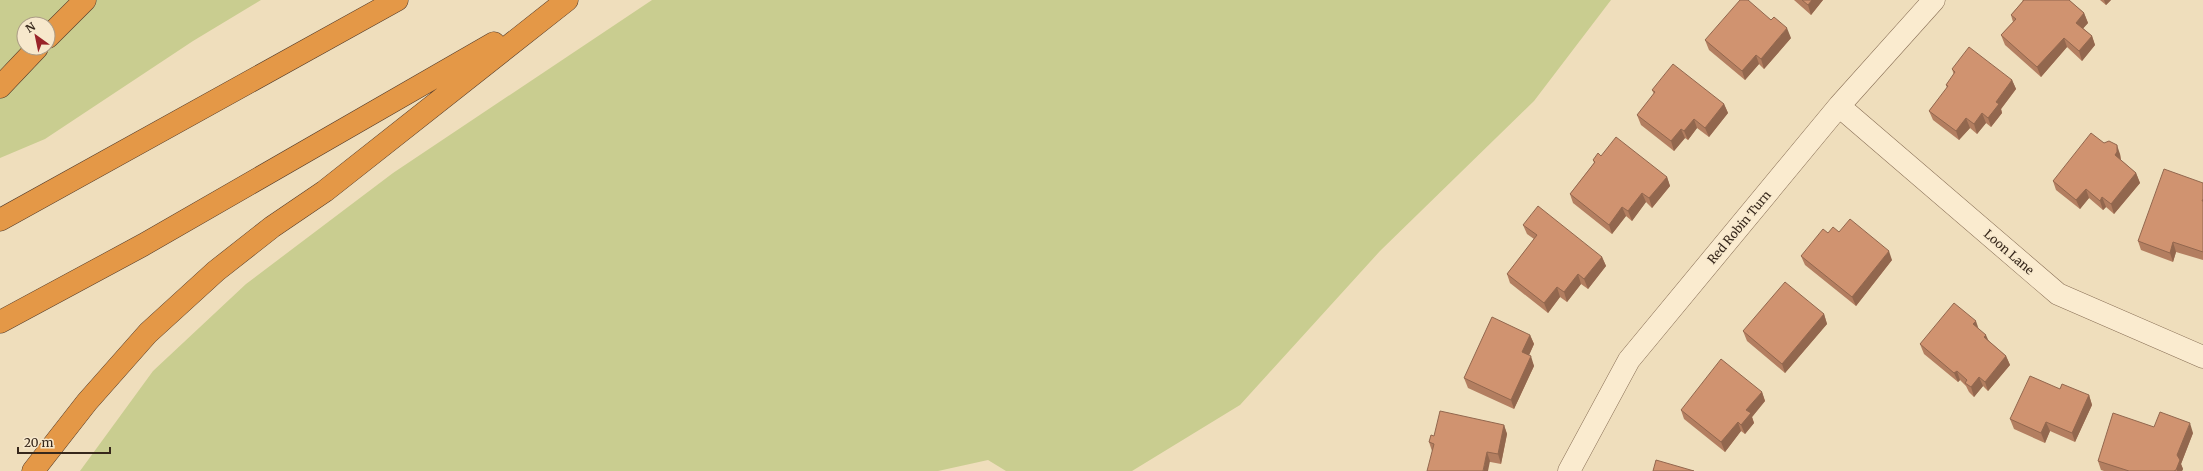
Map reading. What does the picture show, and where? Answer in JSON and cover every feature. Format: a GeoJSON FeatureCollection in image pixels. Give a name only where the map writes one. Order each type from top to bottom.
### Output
{"type":"FeatureCollection","features":[{"type":"Feature","properties":{"kind":"highway"},"geometry":{"type":"LineString","coordinates":[[56,29],[85,0]]}},
{"type":"Feature","properties":{"kind":"highway"},"geometry":{"type":"LineString","coordinates":[[0,220],[196,113],[396,0]]}},
{"type":"Feature","properties":{"kind":"highway"},"geometry":{"type":"LineString","coordinates":[[0,322],[143,244],[480,52],[566,0]]}},
{"type":"Feature","properties":{"kind":"highway"},"geometry":{"type":"LineString","coordinates":[[33,471],[87,402],[148,333],[216,271],[272,227],[325,191],[566,0]]}},
{"type":"Feature","properties":{"kind":"highway"},"geometry":{"type":"LineString","coordinates":[[0,87],[29,56]]}},
{"type":"Feature","properties":{"kind":"street","name":"Red Robin Turn"},"geometry":{"type":"LineString","coordinates":[[1569,471],[1628,360],[1839,106],[1934,0]]}},
{"type":"Feature","properties":{"kind":"street","name":"Loon Lane"},"geometry":{"type":"LineString","coordinates":[[1839,106],[2058,294],[2203,357]]}},
{"type":"Feature","properties":{"kind":"green space"},"geometry":{"type":"Polygon","coordinates":[[[0,0],[261,0],[193,41],[45,139],[0,158],[0,0]]]}},
{"type":"Feature","properties":{"kind":"green space"},"geometry":{"type":"Polygon","coordinates":[[[652,0],[1611,0],[1534,101],[1380,251],[1240,405],[1132,471],[1006,471],[988,460],[938,471],[80,471],[153,371],[246,284],[393,173],[652,0]]]}},
{"type":"Feature","properties":{"kind":"building"},"geometry":{"type":"Polygon","coordinates":[[[1740,0],[1748,0],[1771,20],[1774,17],[1787,28],[1761,59],[1756,55],[1742,71],[1705,40],[1740,0]]]}},
{"type":"Feature","properties":{"kind":"building"},"geometry":{"type":"Polygon","coordinates":[[[1802,0],[1812,0],[1808,5],[1802,0]]]}},
{"type":"Feature","properties":{"kind":"building"},"geometry":{"type":"Polygon","coordinates":[[[2024,0],[2069,0],[2084,13],[2076,23],[2092,36],[2079,51],[2064,38],[2037,67],[2001,35],[2016,19],[2011,15],[2024,0]]]}},
{"type":"Feature","properties":{"kind":"building"},"geometry":{"type":"Polygon","coordinates":[[[1969,47],[2012,80],[1996,102],[1999,104],[1988,118],[1982,113],[1974,124],[1966,118],[1956,131],[1929,111],[1948,86],[1946,85],[1955,72],[1952,69],[1969,47]]]}},
{"type":"Feature","properties":{"kind":"building"},"geometry":{"type":"Polygon","coordinates":[[[1673,64],[1724,104],[1705,128],[1694,119],[1684,131],[1681,129],[1671,141],[1637,115],[1655,92],[1652,90],[1673,64]]]}},
{"type":"Feature","properties":{"kind":"building"},"geometry":{"type":"Polygon","coordinates":[[[2091,133],[2104,143],[2109,141],[2117,145],[2117,152],[2115,155],[2136,173],[2111,204],[2102,197],[2100,201],[2086,189],[2076,200],[2053,181],[2091,133]]]}},
{"type":"Feature","properties":{"kind":"building"},"geometry":{"type":"Polygon","coordinates":[[[1616,137],[1667,177],[1649,198],[1642,193],[1628,211],[1622,207],[1609,225],[1570,194],[1595,162],[1593,160],[1598,153],[1601,156],[1616,137]]]}},
{"type":"Feature","properties":{"kind":"building"},"geometry":{"type":"Polygon","coordinates":[[[2164,169],[2203,183],[2203,252],[2173,242],[2170,253],[2138,241],[2164,169]]]}},
{"type":"Feature","properties":{"kind":"building"},"geometry":{"type":"Polygon","coordinates":[[[1538,206],[1602,257],[1584,279],[1578,274],[1564,292],[1557,287],[1544,303],[1507,274],[1537,235],[1523,225],[1538,206]]]}},
{"type":"Feature","properties":{"kind":"building"},"geometry":{"type":"Polygon","coordinates":[[[1850,219],[1889,251],[1852,297],[1801,256],[1823,229],[1828,233],[1833,227],[1839,232],[1850,219]]]}},
{"type":"Feature","properties":{"kind":"building"},"geometry":{"type":"Polygon","coordinates":[[[1785,282],[1824,314],[1782,364],[1743,331],[1785,282]]]}},
{"type":"Feature","properties":{"kind":"building"},"geometry":{"type":"Polygon","coordinates":[[[1954,303],[1976,321],[1973,324],[1986,335],[1984,337],[2006,356],[1985,382],[1979,377],[1971,387],[1965,383],[1967,380],[1957,371],[1954,373],[1920,344],[1954,303]]]}},
{"type":"Feature","properties":{"kind":"building"},"geometry":{"type":"Polygon","coordinates":[[[1492,317],[1530,335],[1522,352],[1531,356],[1511,400],[1464,378],[1492,317]]]}},
{"type":"Feature","properties":{"kind":"building"},"geometry":{"type":"Polygon","coordinates":[[[1721,359],[1762,392],[1746,410],[1751,413],[1741,425],[1738,422],[1721,442],[1681,410],[1721,359]]]}},
{"type":"Feature","properties":{"kind":"building"},"geometry":{"type":"Polygon","coordinates":[[[2030,376],[2060,389],[2062,384],[2089,395],[2072,433],[2046,422],[2041,433],[2010,419],[2030,376]]]}},
{"type":"Feature","properties":{"kind":"building"},"geometry":{"type":"Polygon","coordinates":[[[1440,411],[1504,425],[1498,454],[1487,452],[1483,471],[1427,471],[1434,444],[1429,442],[1431,435],[1434,436],[1440,411]]]}},
{"type":"Feature","properties":{"kind":"building"},"geometry":{"type":"Polygon","coordinates":[[[2160,412],[2190,423],[2177,455],[2180,460],[2176,470],[2129,471],[2098,461],[2113,413],[2154,427],[2160,412]]]}},
{"type":"Feature","properties":{"kind":"building"},"geometry":{"type":"Polygon","coordinates":[[[1656,460],[1694,471],[1653,471],[1656,460]]]}}]}
